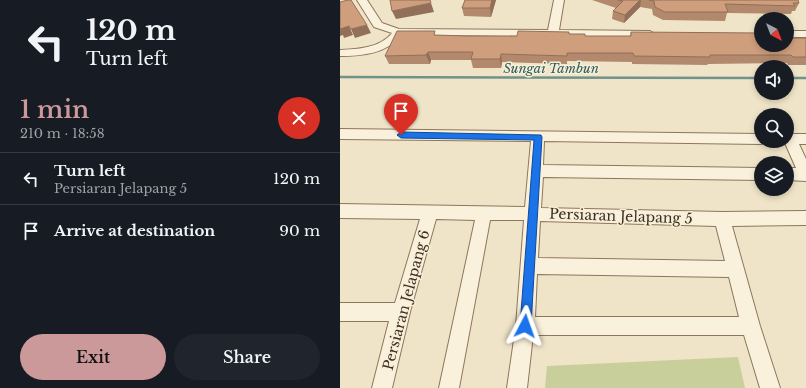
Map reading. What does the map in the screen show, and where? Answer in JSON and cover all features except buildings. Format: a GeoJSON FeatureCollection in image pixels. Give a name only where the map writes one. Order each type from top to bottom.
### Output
{"type":"FeatureCollection","features":[{"type":"Feature","properties":{"kind":"street"},"geometry":{"type":"LineString","coordinates":[[362,0],[378,25],[398,32],[658,34]]}},
{"type":"Feature","properties":{"kind":"street"},"geometry":{"type":"LineString","coordinates":[[553,33],[559,0]]}},
{"type":"Feature","properties":{"kind":"street"},"geometry":{"type":"LineString","coordinates":[[340,53],[360,51],[381,46],[390,41],[398,32]]}},
{"type":"Feature","properties":{"kind":"street"},"geometry":{"type":"LineString","coordinates":[[794,34],[806,34]]}},
{"type":"Feature","properties":{"kind":"street"},"geometry":{"type":"LineString","coordinates":[[340,134],[754,139]]}},
{"type":"Feature","properties":{"kind":"street"},"geometry":{"type":"LineString","coordinates":[[517,388],[525,326],[538,137]]}},
{"type":"Feature","properties":{"kind":"street"},"geometry":{"type":"LineString","coordinates":[[794,139],[806,139]]}},
{"type":"Feature","properties":{"kind":"street"},"geometry":{"type":"LineString","coordinates":[[792,148],[806,175],[794,174]]}},
{"type":"Feature","properties":{"kind":"street"},"geometry":{"type":"LineString","coordinates":[[536,171],[754,174]]}},
{"type":"Feature","properties":{"kind":"street","name":"Persiaran Jelapang 5"},"geometry":{"type":"LineString","coordinates":[[340,211],[722,219],[806,218]]}},
{"type":"Feature","properties":{"kind":"street","name":"Persiaran Jelapang 6"},"geometry":{"type":"LineString","coordinates":[[382,388],[401,312],[430,212]]}},
{"type":"Feature","properties":{"kind":"street"},"geometry":{"type":"LineString","coordinates":[[449,388],[484,213]]}},
{"type":"Feature","properties":{"kind":"street"},"geometry":{"type":"LineString","coordinates":[[722,219],[751,326],[770,388]]}},
{"type":"Feature","properties":{"kind":"street"},"geometry":{"type":"LineString","coordinates":[[529,266],[736,269]]}},
{"type":"Feature","properties":{"kind":"street"},"geometry":{"type":"LineString","coordinates":[[340,312],[401,312]]}},
{"type":"Feature","properties":{"kind":"street"},"geometry":{"type":"LineString","coordinates":[[525,326],[751,326]]}},
{"type":"Feature","properties":{"kind":"green space"},"geometry":{"type":"Polygon","coordinates":[[[738,357],[745,388],[545,388],[547,366],[738,357]]]}},
{"type":"Feature","properties":{"kind":"waterway","name":"Sungai Tambun"},"geometry":{"type":"LineString","coordinates":[[340,77],[754,78]]}},
{"type":"Feature","properties":{"kind":"waterway","name":"Sungai Tambun"},"geometry":{"type":"LineString","coordinates":[[794,78],[806,78]]}},
{"type":"Feature","properties":{"kind":"route"},"geometry":{"type":"LineString","coordinates":[[401,135],[538,137],[525,326]]}}]}
